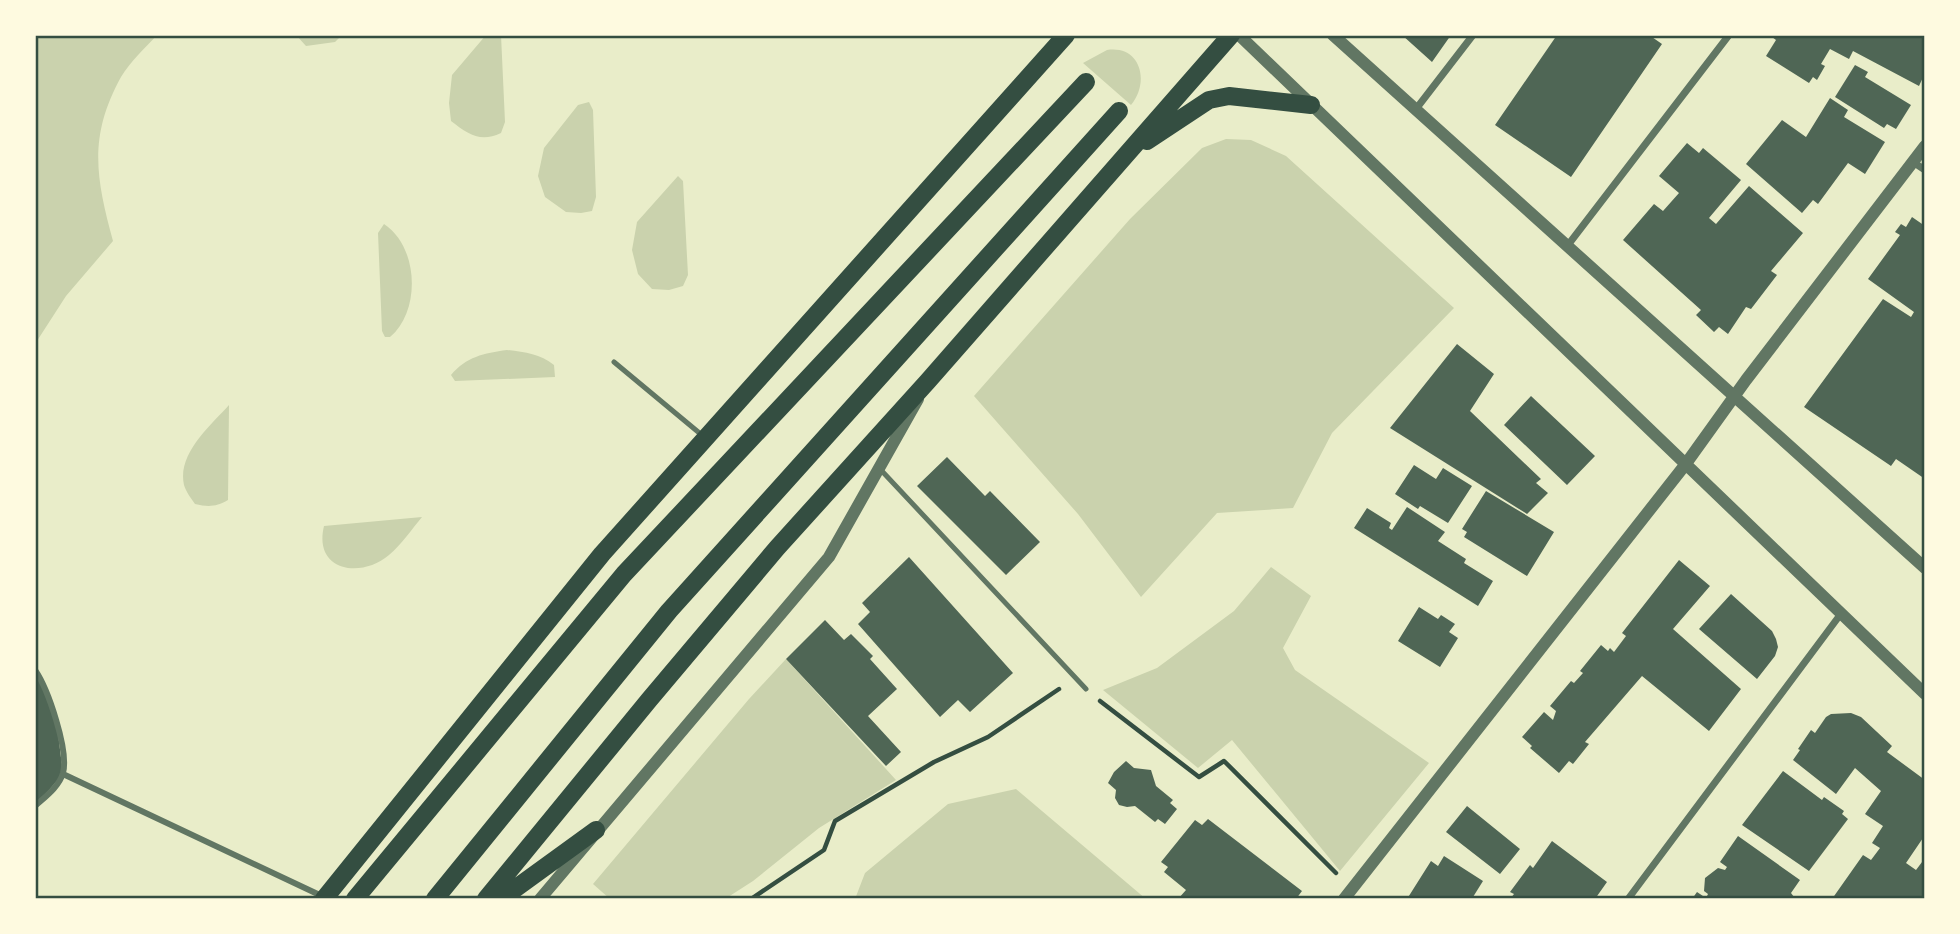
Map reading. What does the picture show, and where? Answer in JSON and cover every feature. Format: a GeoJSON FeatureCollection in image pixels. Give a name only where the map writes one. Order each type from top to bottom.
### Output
{"type":"FeatureCollection","features":[{"type":"Feature","properties":{"kind":"main road"},"geometry":{"type":"LineString","coordinates":[[324,898],[602,554],[1066,35]]}},
{"type":"Feature","properties":{"kind":"main road"},"geometry":{"type":"LineString","coordinates":[[486,899],[760,568],[1231,35]]}},
{"type":"Feature","properties":{"kind":"main road"},"geometry":{"type":"LineString","coordinates":[[355,899],[624,574],[1086,82]]}},
{"type":"Feature","properties":{"kind":"main road"},"geometry":{"type":"LineString","coordinates":[[1126,154],[1209,100],[1229,96],[1311,105]]}},
{"type":"Feature","properties":{"kind":"main road"},"geometry":{"type":"LineString","coordinates":[[435,899],[669,611],[1119,111]]}},
{"type":"Feature","properties":{"kind":"main road"},"geometry":{"type":"LineString","coordinates":[[501,899],[596,831]]}},
{"type":"Feature","properties":{"kind":"street"},"geometry":{"type":"LineString","coordinates":[[1239,35],[1925,694]]}},
{"type":"Feature","properties":{"kind":"street"},"geometry":{"type":"LineString","coordinates":[[1333,35],[1925,568]]}},
{"type":"Feature","properties":{"kind":"street"},"geometry":{"type":"LineString","coordinates":[[1416,109],[1473,35]]}},
{"type":"Feature","properties":{"kind":"street"},"geometry":{"type":"LineString","coordinates":[[1568,246],[1729,35]]}},
{"type":"Feature","properties":{"kind":"street"},"geometry":{"type":"LineString","coordinates":[[1348,894],[1685,465],[1734,396],[1925,146]]}},
{"type":"Feature","properties":{"kind":"street"},"geometry":{"type":"LineString","coordinates":[[1913,162],[1925,170]]}},
{"type":"Feature","properties":{"kind":"street"},"geometry":{"type":"LineString","coordinates":[[540,899],[829,557],[928,381]]}},
{"type":"Feature","properties":{"kind":"street"},"geometry":{"type":"LineString","coordinates":[[1628,899],[1840,615]]}},
{"type":"Feature","properties":{"kind":"street"},"geometry":{"type":"LineString","coordinates":[[35,670],[56,717],[63,754],[63,774],[53,790],[35,806]]}},
{"type":"Feature","properties":{"kind":"street"},"geometry":{"type":"LineString","coordinates":[[63,774],[324,898]]}},
{"type":"Feature","properties":{"kind":"lane"},"geometry":{"type":"LineString","coordinates":[[614,362],[705,438]]}},
{"type":"Feature","properties":{"kind":"lane"},"geometry":{"type":"LineString","coordinates":[[880,469],[1086,689]]}},
{"type":"Feature","properties":{"kind":"path"},"geometry":{"type":"LineString","coordinates":[[751,899],[824,850],[835,821],[934,762],[988,737],[1076,678]]}},
{"type":"Feature","properties":{"kind":"path"},"geometry":{"type":"LineString","coordinates":[[1086,689],[1199,777],[1224,761],[1348,894]]}},
{"type":"Feature","properties":{"kind":"green space"},"geometry":{"type":"Polygon","coordinates":[[[35,35],[157,35],[121,77],[103,119],[99,139],[99,177],[113,241],[66,296],[35,344],[35,35]]]}},
{"type":"Feature","properties":{"kind":"green space"},"geometry":{"type":"Polygon","coordinates":[[[296,35],[342,35],[335,42],[306,46],[296,35]]]}},
{"type":"Feature","properties":{"kind":"green space"},"geometry":{"type":"Polygon","coordinates":[[[486,35],[501,35],[505,122],[501,133],[480,137],[451,121],[449,103],[452,75],[486,35]]]}},
{"type":"Feature","properties":{"kind":"green space"},"geometry":{"type":"Polygon","coordinates":[[[1107,50],[1128,53],[1139,67],[1140,86],[1131,105],[1083,63],[1107,50]]]}},
{"type":"Feature","properties":{"kind":"green space"},"geometry":{"type":"Polygon","coordinates":[[[589,102],[593,110],[596,197],[592,211],[566,212],[545,197],[538,176],[544,148],[578,105],[589,102]]]}},
{"type":"Feature","properties":{"kind":"green space"},"geometry":{"type":"Polygon","coordinates":[[[1226,139],[1251,140],[1286,156],[1454,308],[1332,433],[1293,508],[1217,513],[1141,597],[1078,514],[974,396],[1130,219],[1202,148],[1226,139]]]}},
{"type":"Feature","properties":{"kind":"green space"},"geometry":{"type":"Polygon","coordinates":[[[678,176],[683,181],[688,275],[683,286],[669,290],[652,289],[638,274],[632,250],[637,222],[678,176]]]}},
{"type":"Feature","properties":{"kind":"green space"},"geometry":{"type":"Polygon","coordinates":[[[384,224],[396,234],[404,248],[412,279],[407,312],[390,337],[385,337],[382,331],[378,233],[384,224]]]}},
{"type":"Feature","properties":{"kind":"green space"},"geometry":{"type":"Polygon","coordinates":[[[507,350],[532,354],[549,361],[554,365],[555,377],[455,381],[451,375],[476,357],[507,350]]]}},
{"type":"Feature","properties":{"kind":"green space"},"geometry":{"type":"Polygon","coordinates":[[[229,405],[228,500],[212,506],[195,504],[184,485],[185,462],[197,441],[229,405]]]}},
{"type":"Feature","properties":{"kind":"green space"},"geometry":{"type":"Polygon","coordinates":[[[422,517],[389,555],[365,567],[342,566],[332,561],[322,541],[324,526],[422,517]]]}},
{"type":"Feature","properties":{"kind":"green space"},"geometry":{"type":"Polygon","coordinates":[[[1271,567],[1311,596],[1283,648],[1295,670],[1429,763],[1340,871],[1232,740],[1198,768],[1103,690],[1157,668],[1234,611],[1271,567]]]}},
{"type":"Feature","properties":{"kind":"green space"},"geometry":{"type":"Polygon","coordinates":[[[786,659],[896,780],[819,828],[753,881],[725,899],[610,899],[593,884],[786,659]]]}},
{"type":"Feature","properties":{"kind":"green space"},"geometry":{"type":"Polygon","coordinates":[[[1016,789],[1146,899],[855,899],[865,873],[948,804],[1016,789]]]}},
{"type":"Feature","properties":{"kind":"building"},"geometry":{"type":"Polygon","coordinates":[[[1402,35],[1451,35],[1432,62],[1402,35]]]}},
{"type":"Feature","properties":{"kind":"building"},"geometry":{"type":"Polygon","coordinates":[[[1557,35],[1649,35],[1662,44],[1571,177],[1495,125],[1557,35]]]}},
{"type":"Feature","properties":{"kind":"building"},"geometry":{"type":"Polygon","coordinates":[[[1773,35],[1925,35],[1925,73],[1919,86],[1853,51],[1849,59],[1830,49],[1821,64],[1825,66],[1817,80],[1813,77],[1809,83],[1766,56],[1776,40],[1773,35]]]}},
{"type":"Feature","properties":{"kind":"building"},"geometry":{"type":"Polygon","coordinates":[[[1855,65],[1868,72],[1865,77],[1911,105],[1896,129],[1887,124],[1884,128],[1835,97],[1855,65]]]}},
{"type":"Feature","properties":{"kind":"building"},"geometry":{"type":"Polygon","coordinates":[[[1830,98],[1848,110],[1844,117],[1885,142],[1865,174],[1848,163],[1818,204],[1813,200],[1802,213],[1746,164],[1782,120],[1806,137],[1830,98]]]}},
{"type":"Feature","properties":{"kind":"building"},"geometry":{"type":"Polygon","coordinates":[[[1687,143],[1699,153],[1703,148],[1741,180],[1709,218],[1716,224],[1749,186],[1803,233],[1771,271],[1777,275],[1751,309],[1746,307],[1728,334],[1719,327],[1714,332],[1696,315],[1701,310],[1623,240],[1654,204],[1663,211],[1679,193],[1659,176],[1687,143]]]}},
{"type":"Feature","properties":{"kind":"building"},"geometry":{"type":"Polygon","coordinates":[[[1912,217],[1925,226],[1925,479],[1896,459],[1891,466],[1804,407],[1883,299],[1911,317],[1914,312],[1868,279],[1900,235],[1895,232],[1901,224],[1906,227],[1912,217]]]}},
{"type":"Feature","properties":{"kind":"building"},"geometry":{"type":"Polygon","coordinates":[[[1457,344],[1494,374],[1470,411],[1541,479],[1536,483],[1548,493],[1527,514],[1390,428],[1457,344]]]}},
{"type":"Feature","properties":{"kind":"building"},"geometry":{"type":"Polygon","coordinates":[[[1531,396],[1595,456],[1567,485],[1504,425],[1531,396]]]}},
{"type":"Feature","properties":{"kind":"building"},"geometry":{"type":"Polygon","coordinates":[[[947,457],[985,496],[990,491],[1040,542],[1006,575],[917,486],[947,457]]]}},
{"type":"Feature","properties":{"kind":"building"},"geometry":{"type":"Polygon","coordinates":[[[1414,465],[1436,479],[1443,468],[1472,486],[1448,523],[1420,506],[1418,509],[1395,494],[1414,465]]]}},
{"type":"Feature","properties":{"kind":"building"},"geometry":{"type":"Polygon","coordinates":[[[1486,491],[1554,532],[1527,576],[1464,537],[1467,532],[1462,529],[1486,491]]]}},
{"type":"Feature","properties":{"kind":"building"},"geometry":{"type":"Polygon","coordinates":[[[1407,507],[1445,532],[1438,541],[1466,559],[1464,563],[1493,581],[1478,606],[1354,528],[1367,508],[1391,523],[1389,528],[1392,530],[1407,507]]]}},
{"type":"Feature","properties":{"kind":"building"},"geometry":{"type":"Polygon","coordinates":[[[909,557],[1013,673],[970,712],[958,700],[940,717],[858,624],[870,612],[862,603],[909,557]]]}},
{"type":"Feature","properties":{"kind":"building"},"geometry":{"type":"Polygon","coordinates":[[[1679,560],[1710,586],[1673,629],[1741,689],[1709,731],[1642,676],[1585,742],[1589,744],[1573,764],[1569,761],[1559,773],[1530,748],[1532,746],[1522,737],[1544,712],[1553,720],[1556,711],[1550,706],[1571,681],[1574,683],[1583,673],[1580,671],[1601,645],[1614,652],[1626,636],[1622,633],[1679,560]]]}},
{"type":"Feature","properties":{"kind":"building"},"geometry":{"type":"Polygon","coordinates":[[[1731,594],[1772,631],[1776,639],[1778,647],[1775,656],[1757,679],[1699,629],[1731,594]]]}},
{"type":"Feature","properties":{"kind":"building"},"geometry":{"type":"Polygon","coordinates":[[[1419,607],[1438,619],[1441,615],[1455,624],[1449,632],[1458,638],[1440,667],[1398,641],[1419,607]]]}},
{"type":"Feature","properties":{"kind":"building"},"geometry":{"type":"Polygon","coordinates":[[[825,620],[844,640],[851,634],[873,656],[870,659],[897,689],[868,716],[901,752],[886,766],[786,659],[825,620]]]}},
{"type":"Feature","properties":{"kind":"building"},"geometry":{"type":"Polygon","coordinates":[[[35,670],[56,717],[63,774],[35,806],[35,670]]]}},
{"type":"Feature","properties":{"kind":"building"},"geometry":{"type":"Polygon","coordinates":[[[1851,713],[1861,717],[1892,746],[1887,752],[1925,780],[1925,835],[1906,863],[1916,870],[1925,858],[1925,899],[1832,899],[1863,855],[1871,860],[1880,848],[1872,843],[1883,826],[1865,814],[1881,791],[1855,768],[1836,794],[1793,760],[1811,730],[1815,733],[1826,717],[1831,714],[1851,713]]]}},
{"type":"Feature","properties":{"kind":"building"},"geometry":{"type":"Polygon","coordinates":[[[1126,761],[1134,768],[1151,770],[1156,786],[1173,800],[1170,803],[1177,809],[1165,824],[1158,819],[1155,822],[1135,806],[1119,805],[1115,798],[1116,790],[1108,783],[1114,772],[1126,761]]]}},
{"type":"Feature","properties":{"kind":"building"},"geometry":{"type":"Polygon","coordinates":[[[1783,771],[1822,800],[1824,797],[1844,811],[1842,814],[1848,819],[1809,871],[1742,825],[1783,771]]]}},
{"type":"Feature","properties":{"kind":"building"},"geometry":{"type":"Polygon","coordinates":[[[1467,806],[1520,849],[1500,874],[1446,832],[1467,806]]]}},
{"type":"Feature","properties":{"kind":"building"},"geometry":{"type":"Polygon","coordinates":[[[1208,819],[1302,891],[1296,899],[1178,899],[1186,890],[1164,872],[1168,867],[1161,862],[1195,820],[1202,825],[1208,819]]]}},
{"type":"Feature","properties":{"kind":"building"},"geometry":{"type":"Polygon","coordinates":[[[1738,836],[1800,880],[1791,893],[1793,899],[1692,899],[1697,892],[1706,898],[1708,894],[1704,891],[1705,878],[1718,868],[1725,870],[1727,867],[1720,862],[1738,836]]]}},
{"type":"Feature","properties":{"kind":"building"},"geometry":{"type":"Polygon","coordinates":[[[1552,841],[1607,882],[1595,899],[1510,899],[1514,894],[1510,892],[1530,865],[1533,868],[1552,841]]]}},
{"type":"Feature","properties":{"kind":"building"},"geometry":{"type":"Polygon","coordinates":[[[1444,856],[1483,881],[1473,897],[1476,899],[1407,899],[1431,861],[1438,866],[1444,856]]]}}]}
